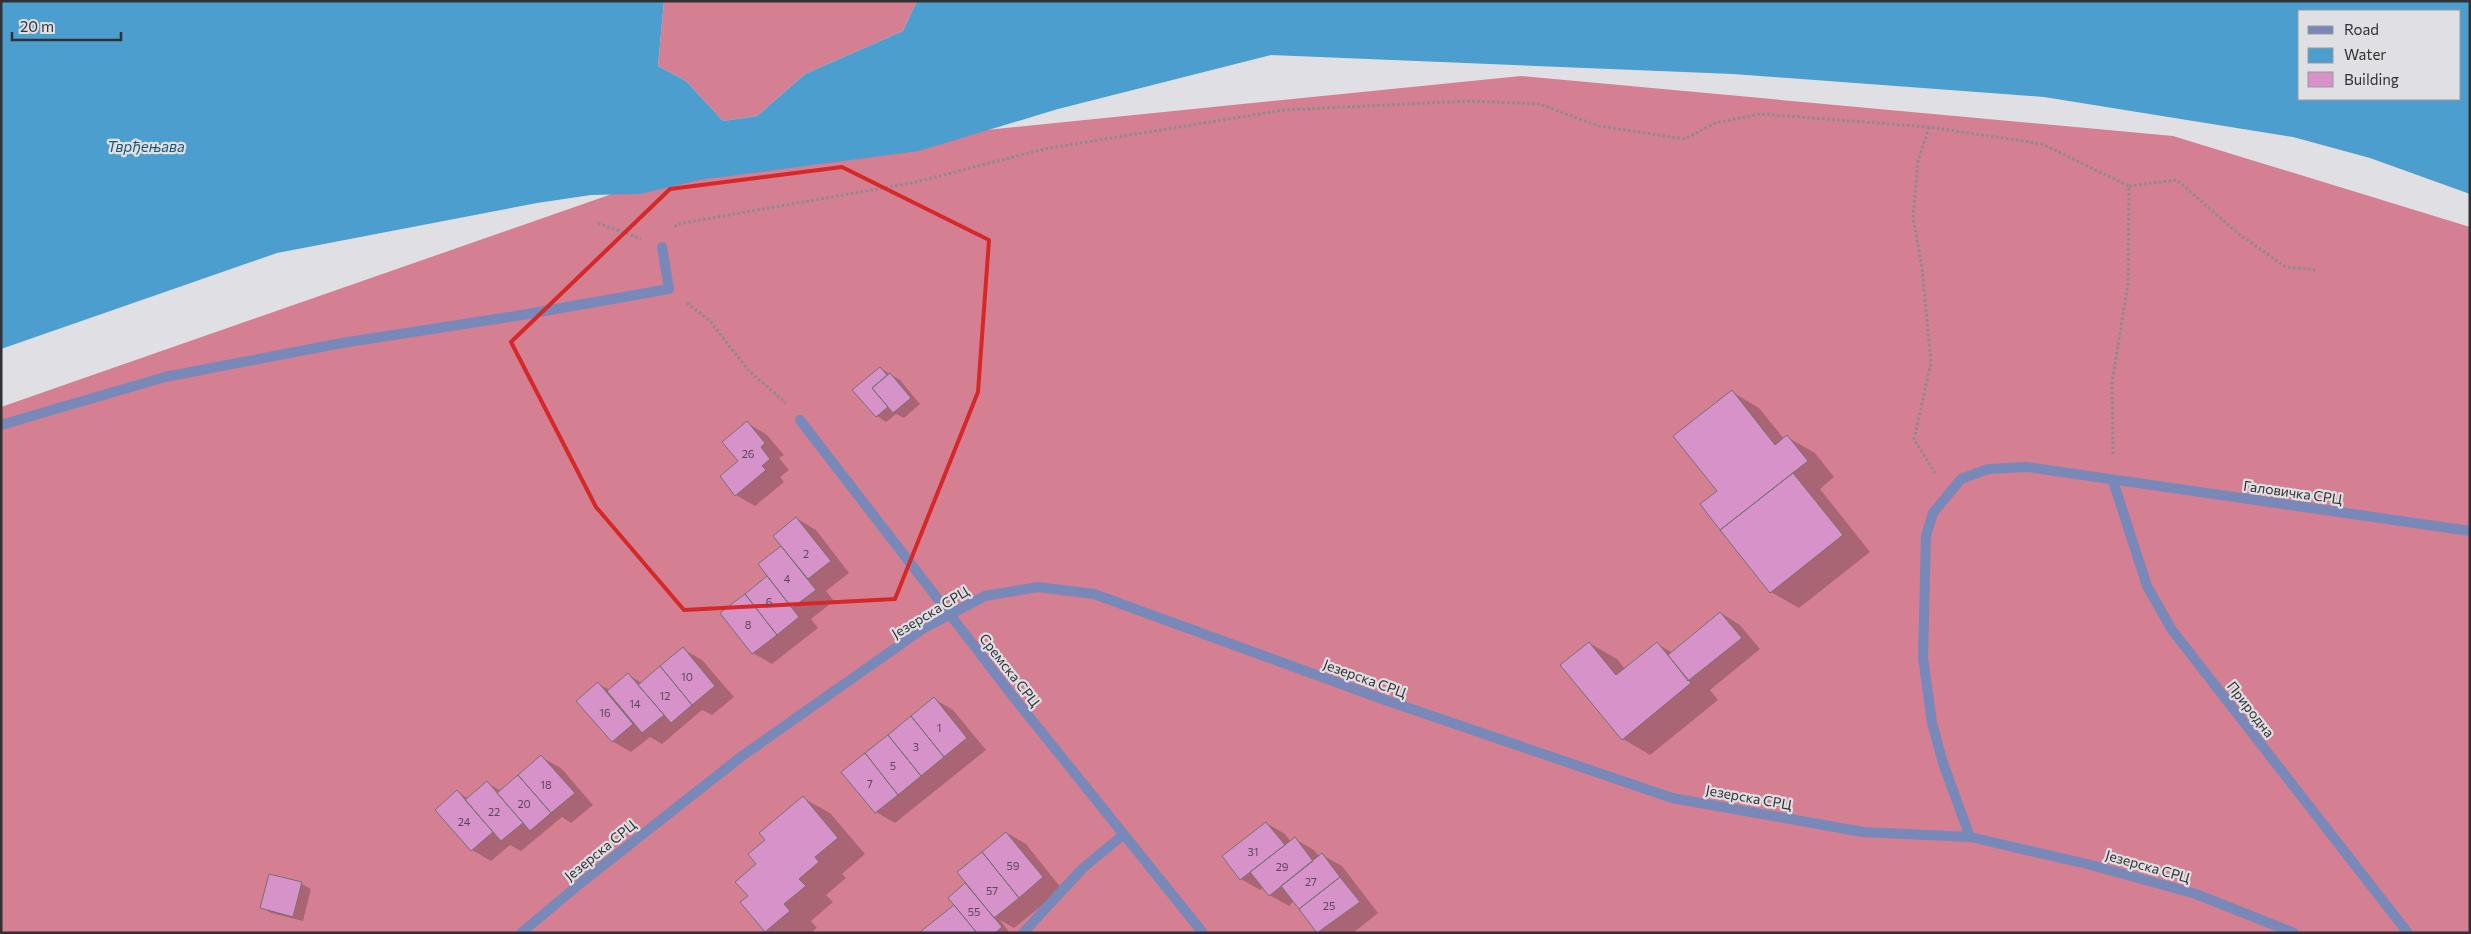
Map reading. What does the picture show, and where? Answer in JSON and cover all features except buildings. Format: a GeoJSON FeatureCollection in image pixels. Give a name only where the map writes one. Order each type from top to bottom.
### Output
{"type":"FeatureCollection","features":[{"type":"Feature","properties":{"kind":"street"},"geometry":{"type":"LineString","coordinates":[[1,426],[165,377],[342,343],[525,315],[669,289],[662,247]]}},
{"type":"Feature","properties":{"kind":"street","name":"Сремска СРЦ"},"geometry":{"type":"LineString","coordinates":[[800,420],[949,614],[1123,835],[1203,933]]}},
{"type":"Feature","properties":{"kind":"street","name":"Галовичка СРЦ"},"geometry":{"type":"LineString","coordinates":[[1970,837],[1943,762],[1932,723],[1923,657],[1926,536],[1932,513],[1961,480],[1988,469],[2027,467],[2113,481],[2470,531]]}},
{"type":"Feature","properties":{"kind":"street","name":"Природна"},"geometry":{"type":"LineString","coordinates":[[2113,481],[2147,586],[2172,630],[2408,933]]}},
{"type":"Feature","properties":{"kind":"street","name":"Језерска СРЦ"},"geometry":{"type":"LineString","coordinates":[[521,933],[582,882],[742,756],[839,686],[949,614],[985,596],[1038,587],[1094,594],[1385,700],[1672,798],[1863,832],[1970,837],[2087,864],[2196,894],[2294,933]]}},
{"type":"Feature","properties":{"kind":"street"},"geometry":{"type":"LineString","coordinates":[[1023,933],[1083,868],[1123,835]]}},
{"type":"Feature","properties":{"kind":"path"},"geometry":{"type":"LineString","coordinates":[[598,223],[662,247],[677,224],[912,183],[1044,149],[1284,110],[1470,102],[1539,104],[1600,126],[1685,139],[1715,123],[1760,114],[1929,127],[2042,144],[2129,186],[2177,180],[2240,235],[2286,267],[2316,270]]}},
{"type":"Feature","properties":{"kind":"path"},"geometry":{"type":"LineString","coordinates":[[1929,127],[1918,161],[1913,217],[1922,268],[1931,362],[1914,439],[1949,494]]}},
{"type":"Feature","properties":{"kind":"path"},"geometry":{"type":"LineString","coordinates":[[2113,481],[2112,382],[2128,284],[2129,186]]}},
{"type":"Feature","properties":{"kind":"path"},"geometry":{"type":"LineString","coordinates":[[669,289],[710,321],[748,370],[779,395],[800,420]]}},
{"type":"Feature","properties":{"kind":"highlighted area"},"geometry":{"type":"Polygon","coordinates":[[[842,167],[989,240],[978,392],[895,599],[684,610],[596,507],[511,342],[670,189],[842,167]]]}},
{"type":"Feature","properties":{"kind":"shaded area"},"geometry":{"type":"Polygon","coordinates":[[[664,1],[917,1],[903,31],[805,74],[757,116],[723,121],[686,81],[658,66],[664,1]]]}},
{"type":"Feature","properties":{"kind":"shaded area"},"geometry":{"type":"Polygon","coordinates":[[[1521,76],[2173,136],[2470,227],[2470,933],[1,933],[1,407],[718,157],[1521,76]]]}},
{"type":"Feature","properties":{"kind":"water","name":"Тврђењава"},"geometry":{"type":"Polygon","coordinates":[[[1,1],[664,1],[658,66],[686,81],[723,121],[757,116],[805,74],[903,31],[917,1],[2470,1],[2470,194],[2370,158],[2293,137],[2044,97],[1733,74],[1271,55],[1058,109],[919,151],[699,180],[640,194],[591,195],[537,203],[277,253],[1,349],[1,1]]]}}]}
